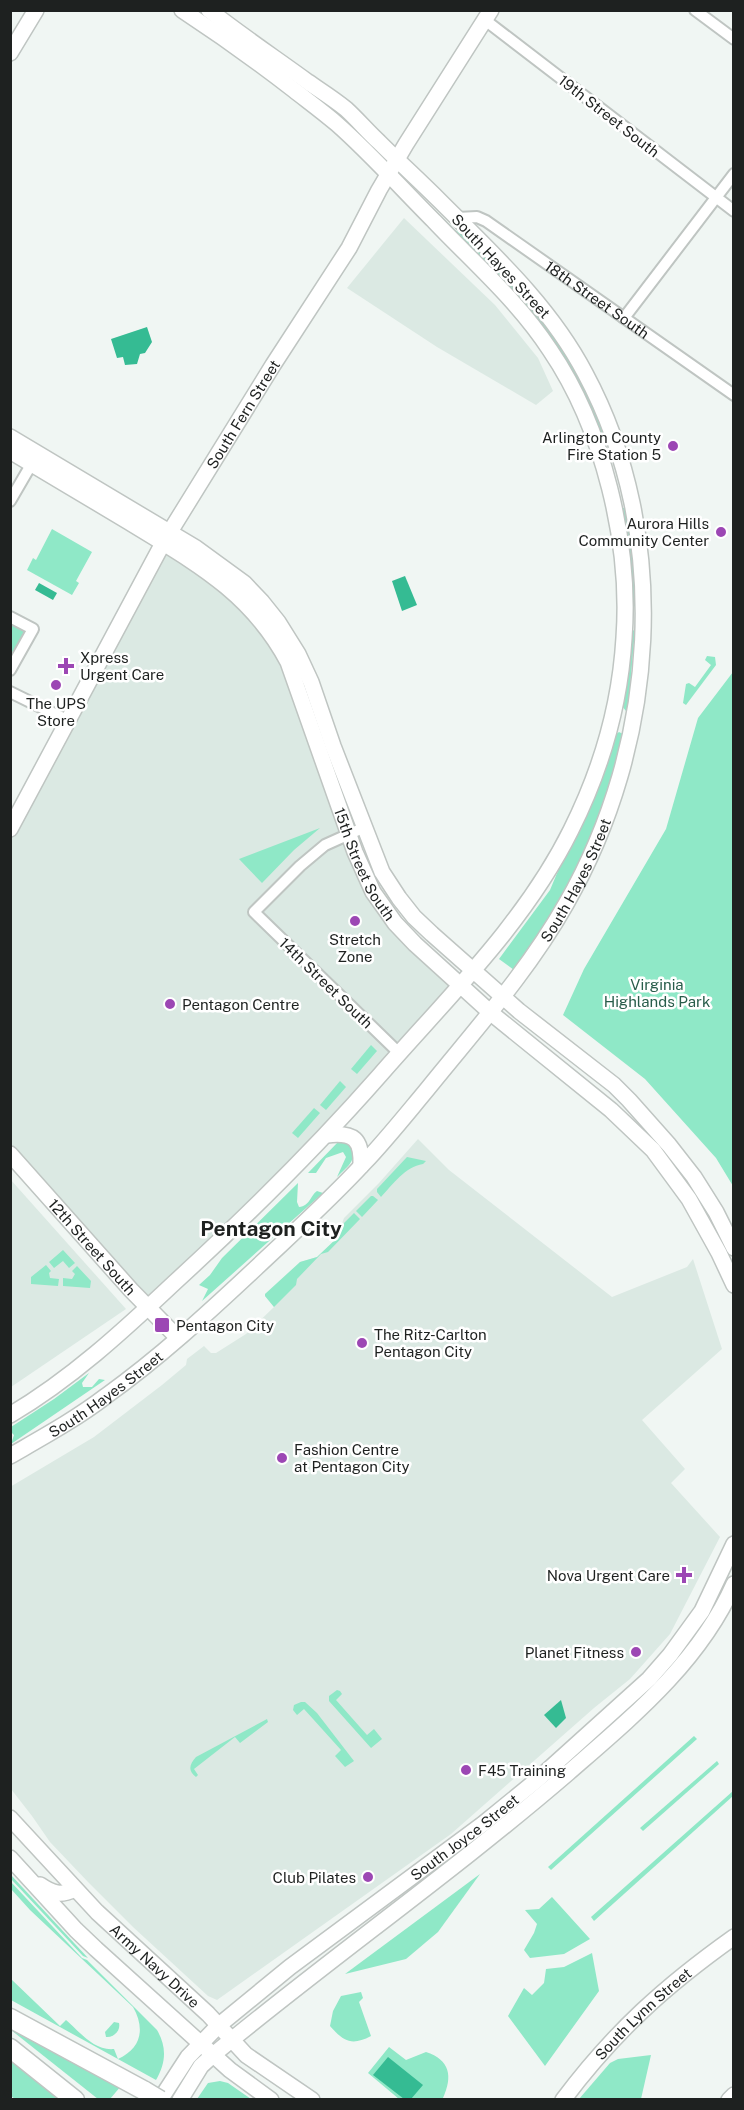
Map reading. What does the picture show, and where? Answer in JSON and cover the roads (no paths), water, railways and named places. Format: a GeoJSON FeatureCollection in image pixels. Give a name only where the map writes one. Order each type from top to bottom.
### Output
{"type":"FeatureCollection","features":[{"type":"Feature","properties":{"kind":"highway"},"geometry":{"type":"LineString","coordinates":[[10,2018],[155,2097]]}},
{"type":"Feature","properties":{"kind":"highway"},"geometry":{"type":"LineString","coordinates":[[10,2048],[75,2100]]}},
{"type":"Feature","properties":{"kind":"main road"},"geometry":{"type":"LineString","coordinates":[[10,53],[36,10]]}},
{"type":"Feature","properties":{"kind":"main road"},"geometry":{"type":"LineString","coordinates":[[182,10],[277,77],[336,123],[388,174]]}},
{"type":"Feature","properties":{"kind":"main road"},"geometry":{"type":"LineString","coordinates":[[209,10],[345,108],[397,159]]}},
{"type":"Feature","properties":{"kind":"main road","name":"South Fern Street"},"geometry":{"type":"LineString","coordinates":[[10,829],[167,538],[273,365],[349,248],[388,174],[488,15]]}},
{"type":"Feature","properties":{"kind":"main road","name":"South Hayes Street"},"geometry":{"type":"LineString","coordinates":[[10,1456],[66,1424],[105,1397],[178,1338],[240,1283],[361,1166],[491,1013],[542,943],[567,903],[594,848],[625,757],[637,702],[644,623],[642,585],[632,501],[602,406],[583,368],[531,294],[397,159]]}},
{"type":"Feature","properties":{"kind":"main road","name":"South Hayes Street"},"geometry":{"type":"LineString","coordinates":[[10,1415],[87,1361],[148,1308],[232,1230],[327,1135],[474,969],[536,889],[554,861],[600,762],[620,681],[625,631],[622,564],[613,505],[604,468],[581,404],[551,350],[519,307],[388,174]]}},
{"type":"Feature","properties":{"kind":"main road","name":"15th Street South"},"geometry":{"type":"LineString","coordinates":[[10,437],[35,458],[167,538],[248,604],[272,634],[288,662],[349,835],[373,892],[395,923],[491,1013],[611,1110],[653,1150],[694,1207],[734,1285]]}},
{"type":"Feature","properties":{"kind":"main road","name":"15th Street South"},"geometry":{"type":"LineString","coordinates":[[10,451],[35,458]]}},
{"type":"Feature","properties":{"kind":"main road","name":"15th Street South"},"geometry":{"type":"LineString","coordinates":[[167,538],[196,548],[244,583],[278,622],[298,654],[311,682],[382,872],[414,917],[503,997],[614,1085],[643,1115],[694,1177],[716,1212],[734,1248]]}},
{"type":"Feature","properties":{"kind":"main road"},"geometry":{"type":"LineString","coordinates":[[327,1135],[340,1134],[355,1139],[361,1147],[361,1166]]}},
{"type":"Feature","properties":{"kind":"main road","name":"12th Street South"},"geometry":{"type":"LineString","coordinates":[[10,1154],[53,1204],[178,1338]]}},
{"type":"Feature","properties":{"kind":"main road","name":"South Joyce Street"},"geometry":{"type":"LineString","coordinates":[[155,2097],[188,2057],[218,2026],[290,1967],[483,1824],[537,1780],[611,1714],[661,1665],[688,1632],[703,1608],[734,1544]]}},
{"type":"Feature","properties":{"kind":"main road","name":"South Joyce Street"},"geometry":{"type":"LineString","coordinates":[[180,2100],[201,2066],[213,2055],[322,1966],[479,1848],[613,1733],[665,1685],[686,1662],[716,1618],[734,1584]]}},
{"type":"Feature","properties":{"kind":"main road","name":"Army Navy Drive"},"geometry":{"type":"LineString","coordinates":[[10,1818],[126,1940],[208,2013],[246,2055],[312,2100]]}},
{"type":"Feature","properties":{"kind":"main road","name":"Army Navy Drive"},"geometry":{"type":"LineString","coordinates":[[10,1858],[76,1930],[230,2070],[271,2100]]}},
{"type":"Feature","properties":{"kind":"main road"},"geometry":{"type":"LineString","coordinates":[[28,1877],[54,1893],[65,1893],[75,1888]]}},
{"type":"Feature","properties":{"kind":"main road","name":"South Lynn Street"},"geometry":{"type":"LineString","coordinates":[[563,2100],[624,2026],[674,1982],[734,1937]]}},
{"type":"Feature","properties":{"kind":"main road"},"geometry":{"type":"LineString","coordinates":[[729,2100],[734,2094]]}},
{"type":"Feature","properties":{"kind":"street"},"geometry":{"type":"LineString","coordinates":[[695,10],[734,39]]}},
{"type":"Feature","properties":{"kind":"street","name":"19th Street South"},"geometry":{"type":"LineString","coordinates":[[488,15],[734,211]]}},
{"type":"Feature","properties":{"kind":"street"},"geometry":{"type":"LineString","coordinates":[[624,318],[734,174]]}},
{"type":"Feature","properties":{"kind":"street","name":"18th Street South"},"geometry":{"type":"LineString","coordinates":[[457,218],[477,217],[486,221],[734,395]]}},
{"type":"Feature","properties":{"kind":"street"},"geometry":{"type":"LineString","coordinates":[[10,501],[35,458]]}},
{"type":"Feature","properties":{"kind":"street"},"geometry":{"type":"LineString","coordinates":[[10,617],[33,628],[10,670]]}},
{"type":"Feature","properties":{"kind":"street"},"geometry":{"type":"LineString","coordinates":[[10,692],[69,720]]}},
{"type":"Feature","properties":{"kind":"street"},"geometry":{"type":"LineString","coordinates":[[349,835],[365,827]]}},
{"type":"Feature","properties":{"kind":"street","name":"14th Street South"},"geometry":{"type":"LineString","coordinates":[[349,835],[325,845],[300,866],[255,912],[399,1053]]}},
{"type":"Feature","properties":{"kind":"place","name":"Arlington County Fire Station 5"},"geometry":{"type":"Point","coordinates":[673,446]}},
{"type":"Feature","properties":{"kind":"place","name":"Aurora Hills Community Center"},"geometry":{"type":"Point","coordinates":[721,532]}},
{"type":"Feature","properties":{"kind":"place","name":"Xpress Urgent Care"},"geometry":{"type":"Point","coordinates":[66,666]}},
{"type":"Feature","properties":{"kind":"place","name":"The UPS Store"},"geometry":{"type":"Point","coordinates":[56,685]}},
{"type":"Feature","properties":{"kind":"place","name":"Stretch Zone"},"geometry":{"type":"Point","coordinates":[355,921]}},
{"type":"Feature","properties":{"kind":"place","name":"Pentagon Centre"},"geometry":{"type":"Point","coordinates":[170,1004]}},
{"type":"Feature","properties":{"kind":"place","name":"Pentagon City"},"geometry":{"type":"Point","coordinates":[162,1325]}},
{"type":"Feature","properties":{"kind":"place","name":"The Ritz-Carlton Pentagon City"},"geometry":{"type":"Point","coordinates":[362,1343]}},
{"type":"Feature","properties":{"kind":"place","name":"Fashion Centre at Pentagon City"},"geometry":{"type":"Point","coordinates":[282,1458]}},
{"type":"Feature","properties":{"kind":"place","name":"Nova Urgent Care"},"geometry":{"type":"Point","coordinates":[684,1575]}},
{"type":"Feature","properties":{"kind":"place","name":"Planet Fitness"},"geometry":{"type":"Point","coordinates":[636,1652]}},
{"type":"Feature","properties":{"kind":"place","name":"F45 Training"},"geometry":{"type":"Point","coordinates":[466,1770]}},
{"type":"Feature","properties":{"kind":"place","name":"Club Pilates"},"geometry":{"type":"Point","coordinates":[368,1877]}},
{"type":"Feature","properties":{"kind":"district","name":"Pentagon City"},"geometry":{"type":"Point","coordinates":[271,1228]}},
{"type":"Feature","properties":{"kind":"park label","name":"Virginia Highlands Park"},"geometry":{"type":"Point","coordinates":[657,992]}}]}
